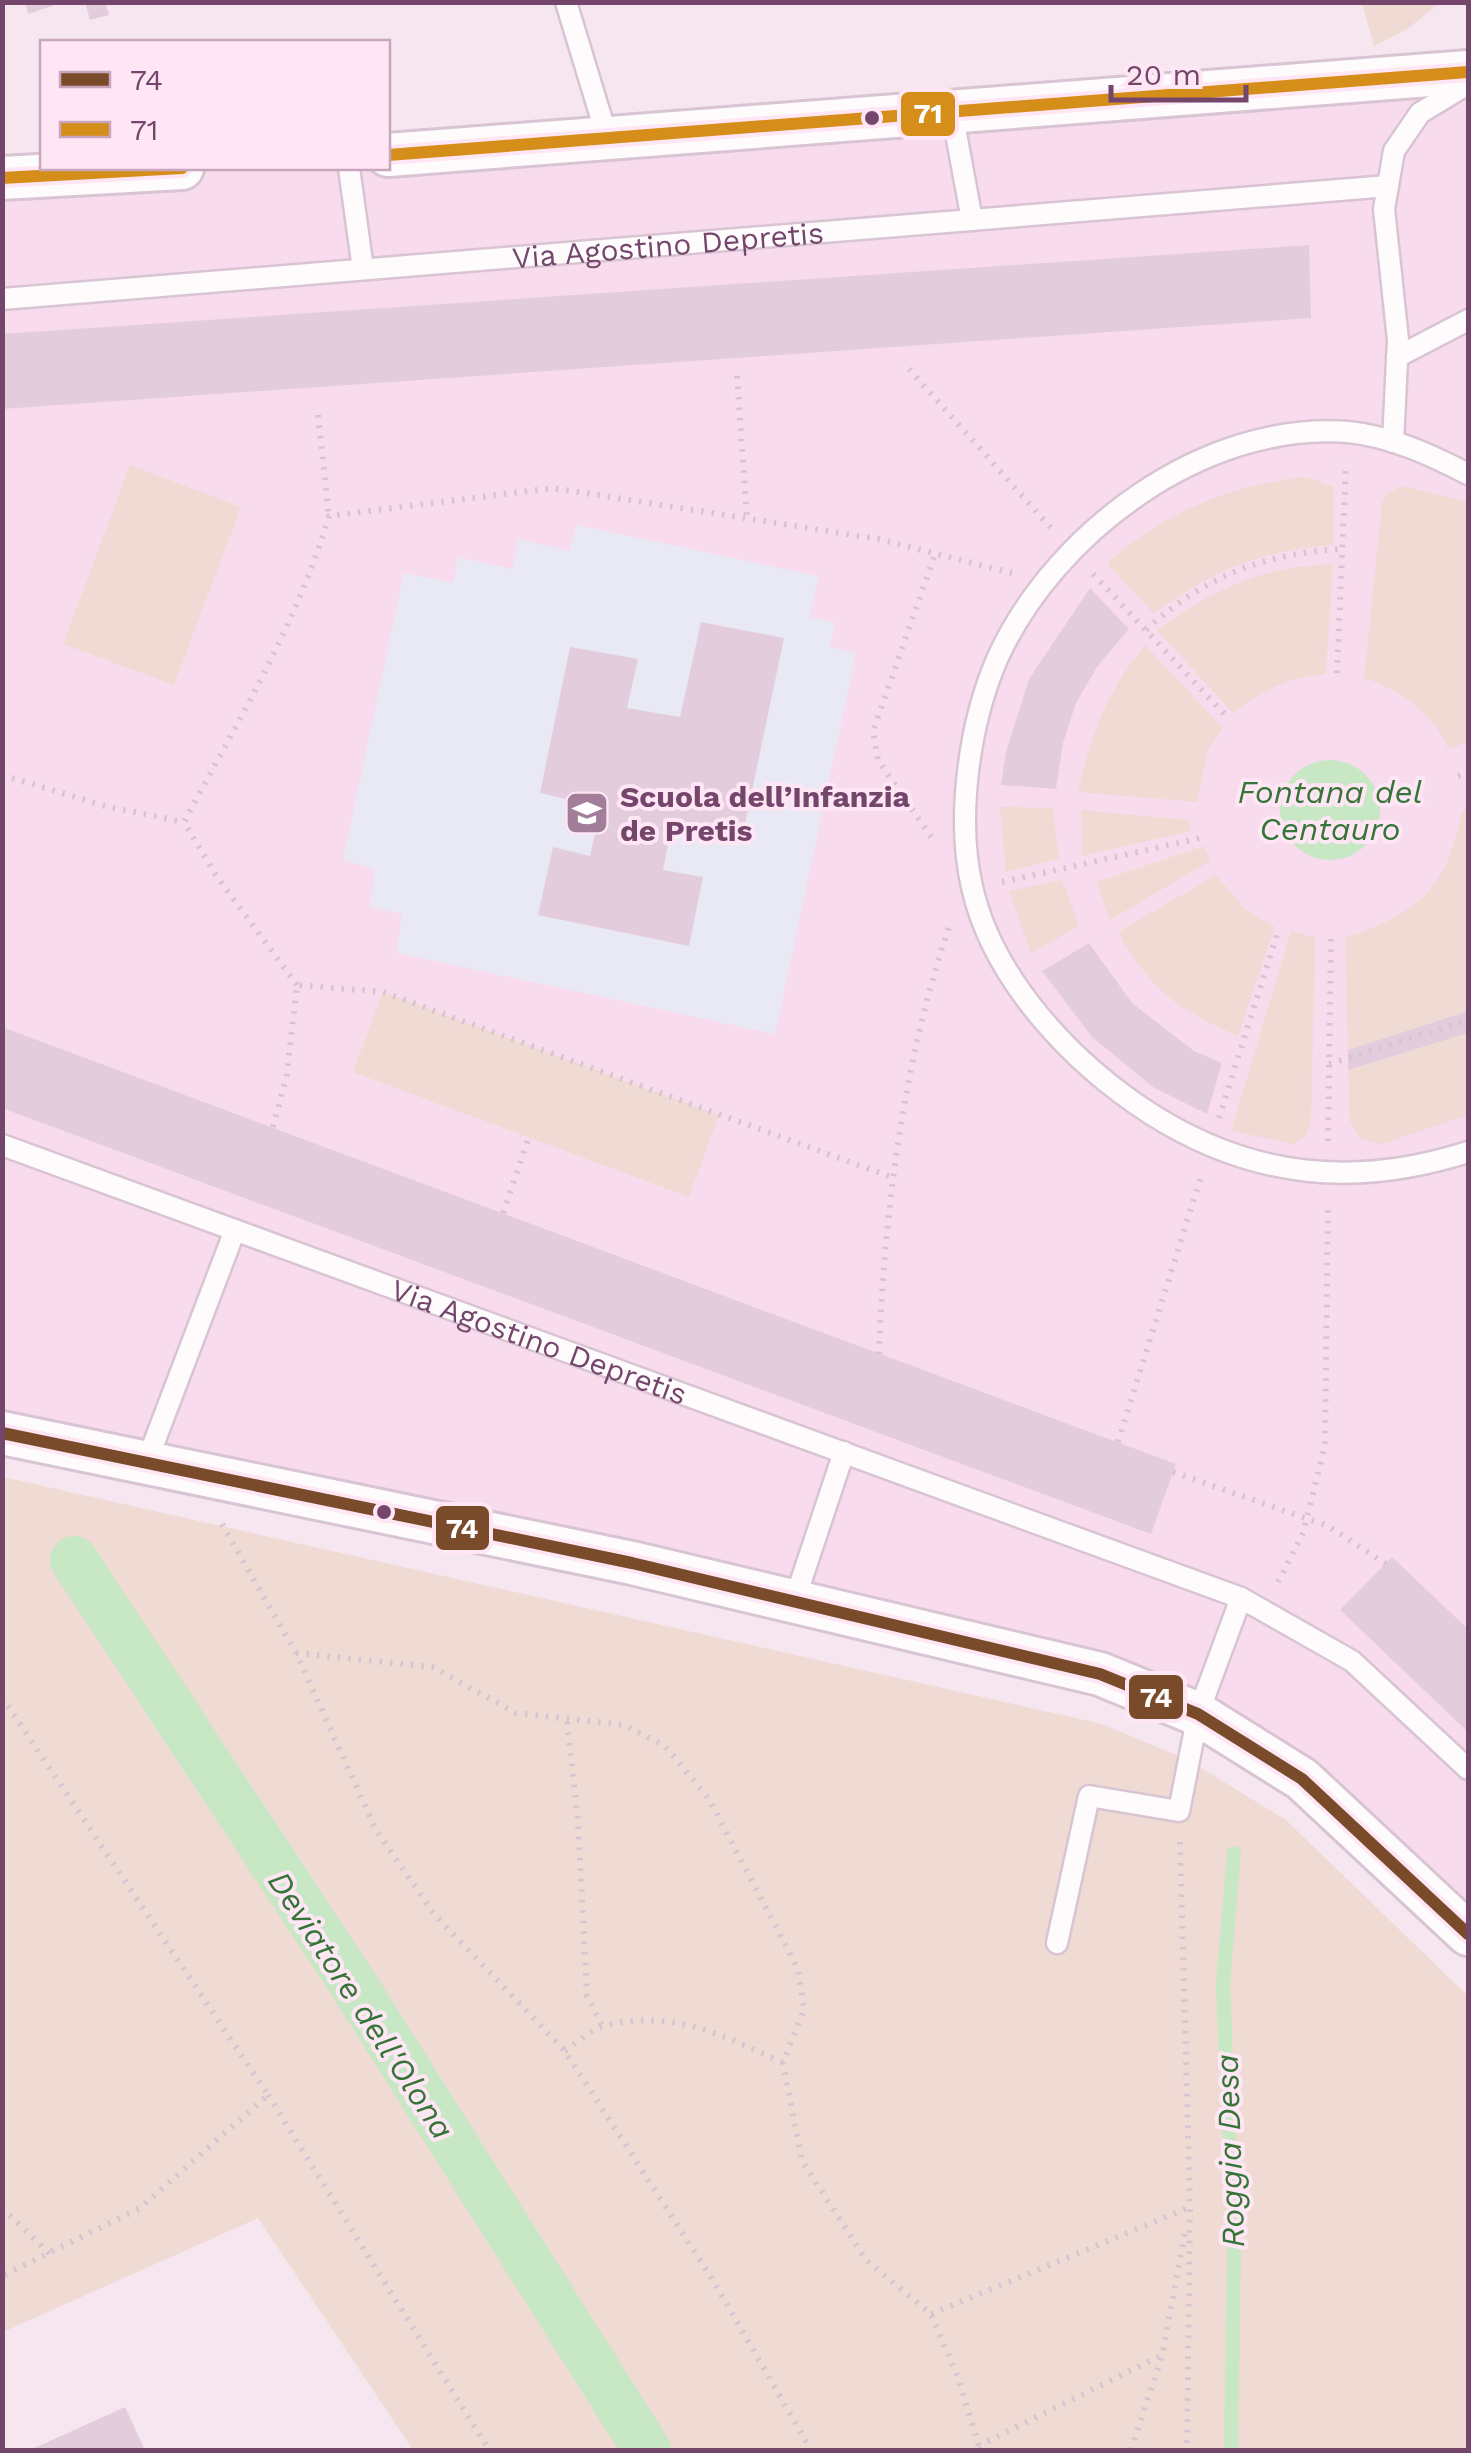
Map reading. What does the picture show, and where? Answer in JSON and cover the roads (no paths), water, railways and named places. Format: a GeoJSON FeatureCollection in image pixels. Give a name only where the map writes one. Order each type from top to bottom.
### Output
{"type":"FeatureCollection","features":[{"type":"Feature","properties":{"kind":"street"},"geometry":{"type":"LineString","coordinates":[[390,155],[1468,72]]}},
{"type":"Feature","properties":{"kind":"street"},"geometry":{"type":"LineString","coordinates":[[2,178],[146,170]]}},
{"type":"Feature","properties":{"kind":"street"},"geometry":{"type":"LineString","coordinates":[[2,1433],[632,1564],[1100,1674],[1198,1714],[1302,1778],[1468,1934]]}},
{"type":"Feature","properties":{"kind":"lane"},"geometry":{"type":"LineString","coordinates":[[566,2],[607,137]]}},
{"type":"Feature","properties":{"kind":"lane"},"geometry":{"type":"LineString","coordinates":[[1393,442],[1397,357],[1384,209],[1394,151],[1420,114],[1468,84]]}},
{"type":"Feature","properties":{"kind":"lane"},"geometry":{"type":"LineString","coordinates":[[952,112],[972,220]]}},
{"type":"Feature","properties":{"kind":"lane"},"geometry":{"type":"LineString","coordinates":[[349,170],[363,270]]}},
{"type":"Feature","properties":{"kind":"lane","name":"Via Agostino Depretis"},"geometry":{"type":"LineString","coordinates":[[2,299],[1388,186]]}},
{"type":"Feature","properties":{"kind":"lane"},"geometry":{"type":"LineString","coordinates":[[1397,357],[1468,320]]}},
{"type":"Feature","properties":{"kind":"lane"},"geometry":{"type":"LineString","coordinates":[[1468,474],[1393,442],[1348,432],[1286,435],[1223,452],[1150,485],[1096,525],[1047,582],[998,658],[963,793],[972,888],[1007,971],[1052,1034],[1119,1093],[1210,1147],[1272,1169],[1415,1169],[1468,1152]]}},
{"type":"Feature","properties":{"kind":"lane","name":"Via Agostino Depretis"},"geometry":{"type":"LineString","coordinates":[[2,1146],[1241,1598],[1352,1661],[1468,1770]]}},
{"type":"Feature","properties":{"kind":"lane"},"geometry":{"type":"LineString","coordinates":[[147,1462],[235,1230]]}},
{"type":"Feature","properties":{"kind":"lane"},"geometry":{"type":"LineString","coordinates":[[794,1602],[844,1452]]}},
{"type":"Feature","properties":{"kind":"lane"},"geometry":{"type":"LineString","coordinates":[[1057,1943],[1089,1796],[1179,1810],[1198,1714],[1241,1598]]}},
{"type":"Feature","properties":{"kind":"water","name":"Fontana del Centauro"},"geometry":{"type":"Polygon","coordinates":[[[1330,760],[1349,764],[1365,775],[1376,791],[1380,810],[1376,829],[1365,845],[1349,856],[1330,860],[1311,856],[1295,845],[1284,829],[1280,810],[1284,791],[1295,775],[1311,764],[1330,760]]]}},
{"type":"Feature","properties":{"kind":"waterway","name":"Deviatore dell'Olona"},"geometry":{"type":"LineString","coordinates":[[74,1560],[355,1987],[647,2450]]}},
{"type":"Feature","properties":{"kind":"waterway","name":"Roggia Desa"},"geometry":{"type":"LineString","coordinates":[[1231,2450],[1234,2251],[1223,1984],[1234,1853]]}},
{"type":"Feature","properties":{"kind":"place","name":"Scuola dell’Infanzia de Pretis"},"geometry":{"type":"Point","coordinates":[587,813]}}]}
